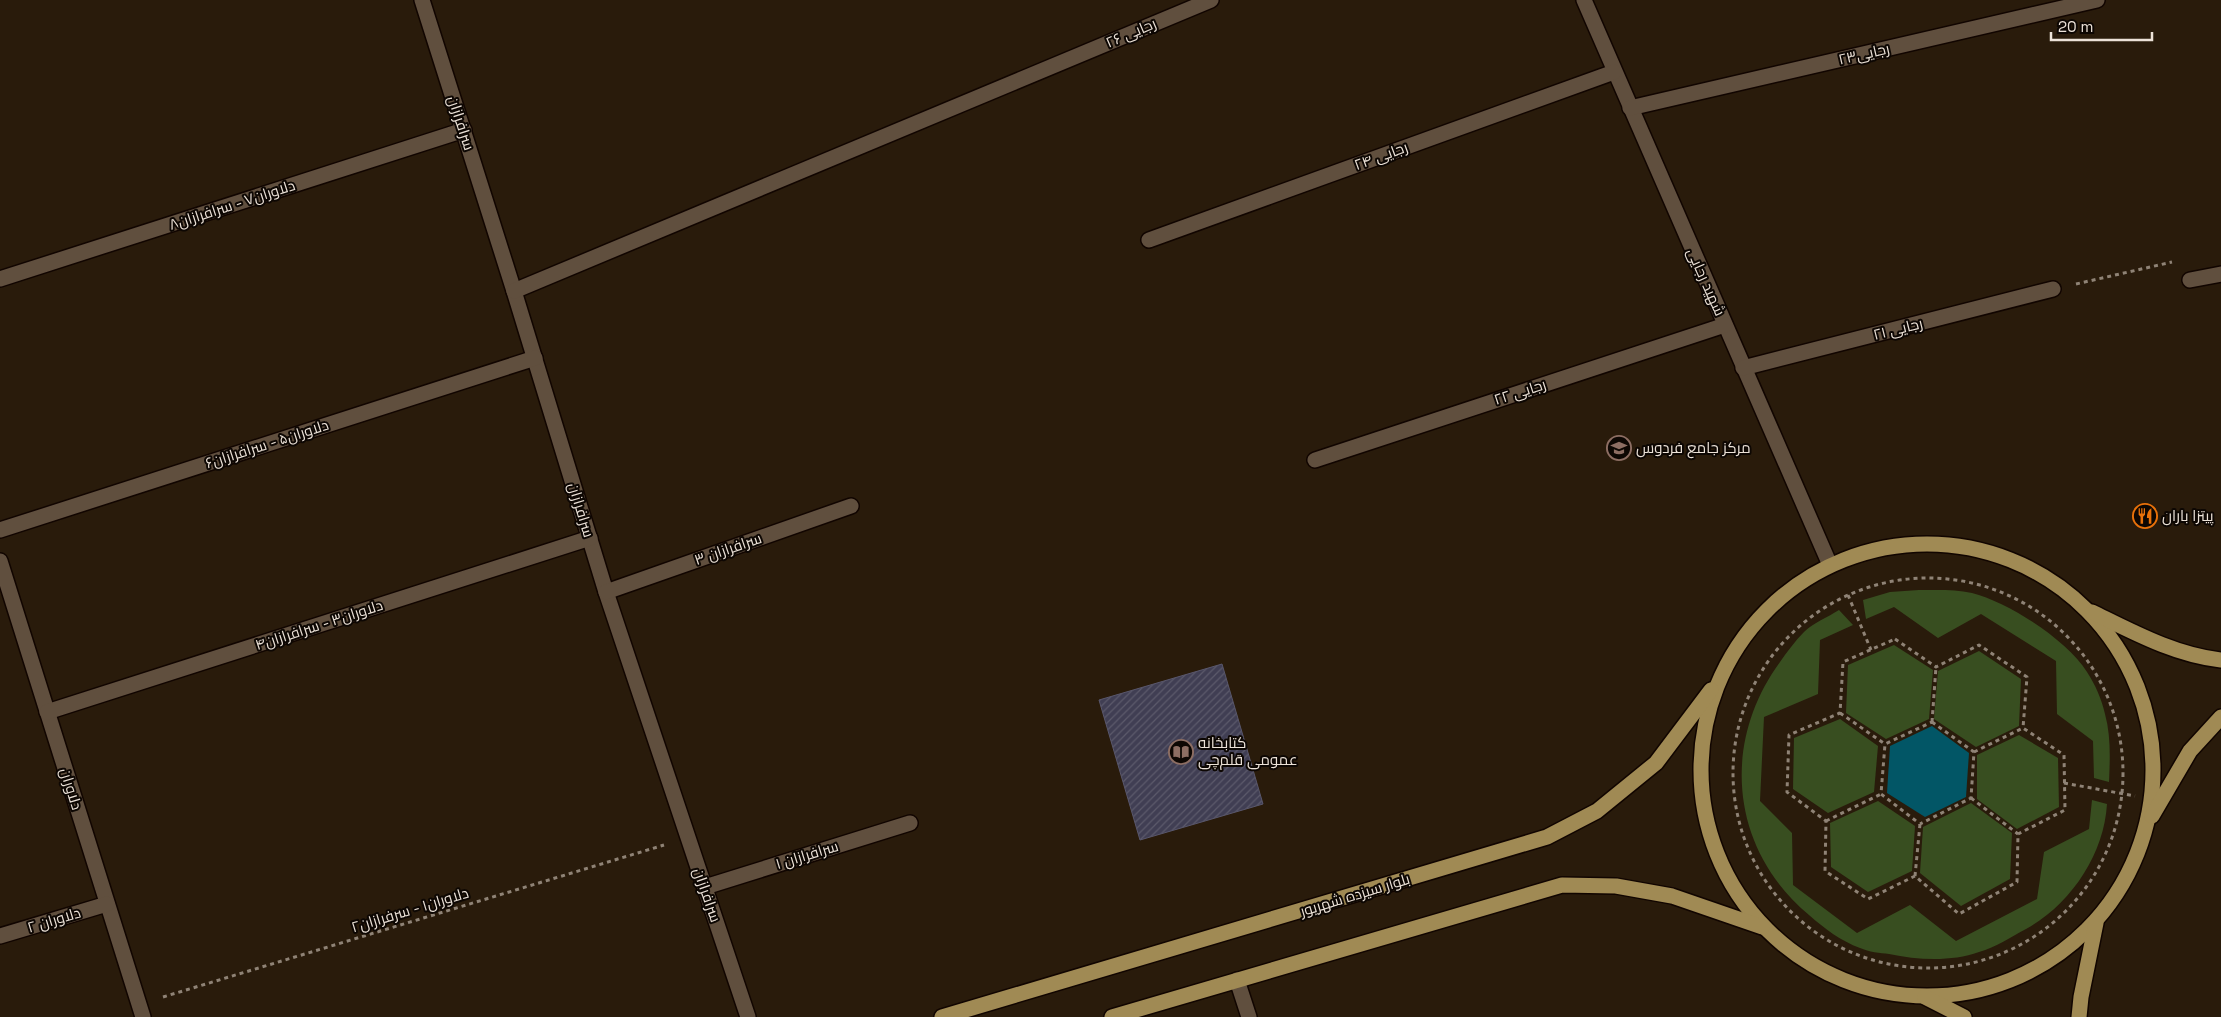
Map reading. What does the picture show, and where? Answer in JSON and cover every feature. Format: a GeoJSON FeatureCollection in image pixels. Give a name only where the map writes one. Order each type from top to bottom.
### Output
{"type":"FeatureCollection","features":[{"type":"Feature","properties":{"kind":"main road"},"geometry":{"type":"LineString","coordinates":[[2221,660],[2210,659],[2153,641],[2090,611],[2034,569],[1967,546],[1897,545],[1830,564],[1782,594],[1743,636],[1715,685],[1700,748],[1703,813],[1724,874],[1762,927],[1809,965],[1865,989],[1925,997],[1988,989],[2046,964],[2096,923],[2130,875],[2150,820],[2190,751],[2221,717]]}},
{"type":"Feature","properties":{"kind":"main road"},"geometry":{"type":"LineString","coordinates":[[2090,611],[2133,672],[2154,745],[2150,820]]}},
{"type":"Feature","properties":{"kind":"main road","name":"بلوار سیزده شهریور"},"geometry":{"type":"LineString","coordinates":[[942,1017],[1547,837],[1597,811],[1656,763],[1715,685]]}},
{"type":"Feature","properties":{"kind":"main road"},"geometry":{"type":"LineString","coordinates":[[1112,1017],[1562,885],[1616,886],[1672,896],[1762,927]]}},
{"type":"Feature","properties":{"kind":"main road"},"geometry":{"type":"LineString","coordinates":[[2079,1017],[2096,923]]}},
{"type":"Feature","properties":{"kind":"main road"},"geometry":{"type":"LineString","coordinates":[[1925,997],[1964,1017]]}},
{"type":"Feature","properties":{"kind":"street","name":"سرافرازان"},"geometry":{"type":"LineString","coordinates":[[422,0],[535,358],[606,592],[748,1017]]}},
{"type":"Feature","properties":{"kind":"street","name":"رجایی ۲۶"},"geometry":{"type":"LineString","coordinates":[[514,291],[1211,0]]}},
{"type":"Feature","properties":{"kind":"street","name":"شهید رجایی"},"geometry":{"type":"LineString","coordinates":[[1584,0],[1830,564]]}},
{"type":"Feature","properties":{"kind":"street","name":"رجایی۲۳"},"geometry":{"type":"LineString","coordinates":[[1630,108],[2097,0]]}},
{"type":"Feature","properties":{"kind":"street","name":"رجایی ۲۴"},"geometry":{"type":"LineString","coordinates":[[1149,240],[1614,72]]}},
{"type":"Feature","properties":{"kind":"street","name":"دلاوران۷ - سرافرازان۸"},"geometry":{"type":"LineString","coordinates":[[0,279],[464,130]]}},
{"type":"Feature","properties":{"kind":"street"},"geometry":{"type":"LineString","coordinates":[[2190,280],[2221,274]]}},
{"type":"Feature","properties":{"kind":"street","name":"رجایی ۲۱"},"geometry":{"type":"LineString","coordinates":[[1743,368],[2053,289]]}},
{"type":"Feature","properties":{"kind":"street","name":"رجایی ۲۲"},"geometry":{"type":"LineString","coordinates":[[1314,460],[1725,325]]}},
{"type":"Feature","properties":{"kind":"street","name":"دلاوران۵ - سرافرازان۶"},"geometry":{"type":"LineString","coordinates":[[0,530],[535,358]]}},
{"type":"Feature","properties":{"kind":"street","name":"سرافرازان ۳"},"geometry":{"type":"LineString","coordinates":[[606,592],[851,506]]}},
{"type":"Feature","properties":{"kind":"street","name":"دلاوران۳ - سرافرازان۴"},"geometry":{"type":"LineString","coordinates":[[48,712],[590,538]]}},
{"type":"Feature","properties":{"kind":"street","name":"دلاوران"},"geometry":{"type":"LineString","coordinates":[[0,561],[140,1011]]}},
{"type":"Feature","properties":{"kind":"street","name":"سرافرازان ۱"},"geometry":{"type":"LineString","coordinates":[[704,887],[910,823]]}},
{"type":"Feature","properties":{"kind":"street","name":"دلاوران ۲"},"geometry":{"type":"LineString","coordinates":[[0,936],[107,904]]}},
{"type":"Feature","properties":{"kind":"street"},"geometry":{"type":"LineString","coordinates":[[1237,980],[1249,1017]]}},
{"type":"Feature","properties":{"kind":"path"},"geometry":{"type":"LineString","coordinates":[[2053,289],[2185,259],[2190,280]]}},
{"type":"Feature","properties":{"kind":"path"},"geometry":{"type":"LineString","coordinates":[[1938,577],[1991,588],[2040,612],[2080,649],[2108,696],[2123,748],[2122,802],[2107,854],[2078,900],[2030,940],[1972,964],[1910,968],[1901,966],[1850,953],[1797,919],[1757,871],[1734,813],[1732,750],[1748,691],[1784,639],[1833,601],[1848,595],[1884,582],[1938,577]]}},
{"type":"Feature","properties":{"kind":"path"},"geometry":{"type":"LineString","coordinates":[[1848,595],[1870,650]]}},
{"type":"Feature","properties":{"kind":"path"},"geometry":{"type":"LineString","coordinates":[[1840,712],[1843,662],[1895,639],[1936,667]]}},
{"type":"Feature","properties":{"kind":"path"},"geometry":{"type":"LineString","coordinates":[[1936,667],[1979,645],[2027,677],[2023,728]]}},
{"type":"Feature","properties":{"kind":"path"},"geometry":{"type":"LineString","coordinates":[[1932,722],[1936,667]]}},
{"type":"Feature","properties":{"kind":"path"},"geometry":{"type":"LineString","coordinates":[[1840,712],[1885,744]]}},
{"type":"Feature","properties":{"kind":"path"},"geometry":{"type":"LineString","coordinates":[[1826,821],[1787,792],[1789,735],[1840,712]]}},
{"type":"Feature","properties":{"kind":"path"},"geometry":{"type":"LineString","coordinates":[[1885,744],[1932,722]]}},
{"type":"Feature","properties":{"kind":"path"},"geometry":{"type":"LineString","coordinates":[[1932,722],[1974,752]]}},
{"type":"Feature","properties":{"kind":"path"},"geometry":{"type":"LineString","coordinates":[[1974,752],[2023,728]]}},
{"type":"Feature","properties":{"kind":"path"},"geometry":{"type":"LineString","coordinates":[[2018,834],[2065,810],[2064,755],[2023,728]]}},
{"type":"Feature","properties":{"kind":"path"},"geometry":{"type":"LineString","coordinates":[[1881,794],[1885,744]]}},
{"type":"Feature","properties":{"kind":"path"},"geometry":{"type":"LineString","coordinates":[[1971,798],[1974,752]]}},
{"type":"Feature","properties":{"kind":"path"},"geometry":{"type":"LineString","coordinates":[[2064,783],[2152,798]]}},
{"type":"Feature","properties":{"kind":"path"},"geometry":{"type":"LineString","coordinates":[[1826,821],[1881,794]]}},
{"type":"Feature","properties":{"kind":"path"},"geometry":{"type":"LineString","coordinates":[[1881,794],[1920,824]]}},
{"type":"Feature","properties":{"kind":"path"},"geometry":{"type":"LineString","coordinates":[[1920,824],[1971,798]]}},
{"type":"Feature","properties":{"kind":"path"},"geometry":{"type":"LineString","coordinates":[[1971,798],[2018,834]]}},
{"type":"Feature","properties":{"kind":"path"},"geometry":{"type":"LineString","coordinates":[[1826,821],[1825,870],[1868,899],[1915,876]]}},
{"type":"Feature","properties":{"kind":"path"},"geometry":{"type":"LineString","coordinates":[[1915,876],[1920,824]]}},
{"type":"Feature","properties":{"kind":"path"},"geometry":{"type":"LineString","coordinates":[[1915,876],[1959,914],[2017,882],[2018,834]]}},
{"type":"Feature","properties":{"kind":"path","name":"دلاوران۱ - سرفرازان۲"},"geometry":{"type":"LineString","coordinates":[[140,1011],[687,838]]}},
{"type":"Feature","properties":{"kind":"green space"},"geometry":{"type":"Polygon","coordinates":[[[1919,590],[1959,591],[1986,598],[2036,624],[2066,647],[2087,672],[2102,703],[2109,739],[2109,782],[2094,778],[2093,741],[2057,714],[2056,661],[1981,614],[1938,638],[1894,607],[1866,619],[1863,600],[1890,592],[1919,590]]]}},
{"type":"Feature","properties":{"kind":"green space"},"geometry":{"type":"Polygon","coordinates":[[[1839,610],[1853,625],[1820,640],[1818,694],[1764,717],[1760,801],[1792,833],[1793,885],[1857,933],[1910,905],[1956,941],[2037,899],[2044,852],[2089,829],[2092,800],[2107,804],[2099,842],[2092,860],[2082,877],[2057,907],[2042,919],[2003,942],[1985,950],[1946,959],[1911,958],[1863,949],[1827,930],[1809,915],[1783,889],[1763,860],[1750,828],[1743,795],[1742,761],[1748,727],[1761,694],[1791,647],[1808,629],[1839,610]]]}},
{"type":"Feature","properties":{"kind":"green space"},"geometry":{"type":"Polygon","coordinates":[[[1894,645],[1933,670],[1929,719],[1886,739],[1846,713],[1848,665],[1894,645]]]}},
{"type":"Feature","properties":{"kind":"green space"},"geometry":{"type":"Polygon","coordinates":[[[1979,651],[2021,679],[2019,726],[1976,747],[1934,719],[1938,671],[1979,651]]]}},
{"type":"Feature","properties":{"kind":"green space"},"geometry":{"type":"Polygon","coordinates":[[[1840,719],[1878,746],[1874,792],[1828,813],[1793,789],[1794,738],[1840,719]]]}},
{"type":"Feature","properties":{"kind":"green space"},"geometry":{"type":"Polygon","coordinates":[[[2019,735],[2058,758],[2059,807],[2017,829],[1977,799],[1977,755],[2019,735]]]}},
{"type":"Feature","properties":{"kind":"green space"},"geometry":{"type":"Polygon","coordinates":[[[1878,801],[1915,826],[1912,871],[1868,892],[1831,867],[1830,823],[1878,801]]]}},
{"type":"Feature","properties":{"kind":"green space"},"geometry":{"type":"Polygon","coordinates":[[[1971,803],[2012,833],[2010,879],[1961,906],[1920,873],[1923,827],[1971,803]]]}},
{"type":"Feature","properties":{"kind":"water"},"geometry":{"type":"Polygon","coordinates":[[[1932,726],[1969,753],[1966,797],[1925,817],[1887,793],[1890,746],[1932,726]]]}},
{"type":"Feature","properties":{"kind":"building","name":"کتابخانه عمومی قلم‌چی"},"geometry":{"type":"Polygon","coordinates":[[[1222,664],[1263,804],[1140,840],[1099,700],[1222,664]]]}},
{"type":"Feature","properties":{"kind":"place","name":"مرکز جامع فردوس"},"geometry":{"type":"Point","coordinates":[1619,448]}},
{"type":"Feature","properties":{"kind":"place","name":"پیتزا باران"},"geometry":{"type":"Point","coordinates":[2145,516]}},
{"type":"Feature","properties":{"kind":"place","name":"کتابخانه عمومی قلم‌چی"},"geometry":{"type":"Point","coordinates":[1181,752]}}]}
